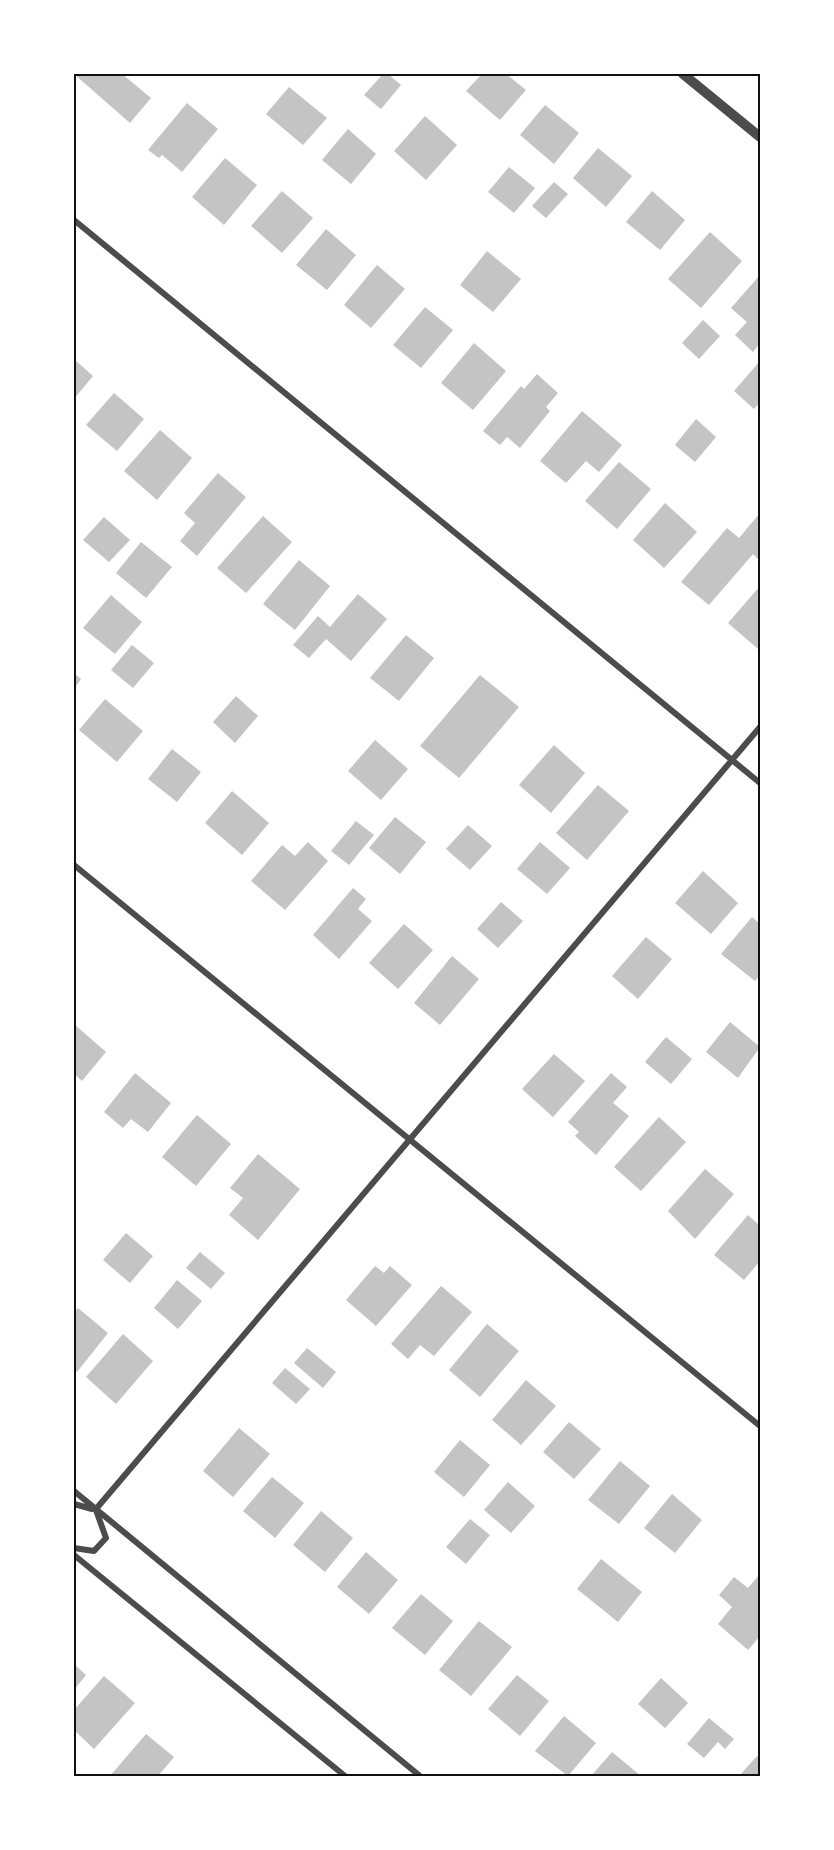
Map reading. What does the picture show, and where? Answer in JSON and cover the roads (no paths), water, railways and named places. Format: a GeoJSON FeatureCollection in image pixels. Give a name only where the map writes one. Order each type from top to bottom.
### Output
{"type":"FeatureCollection","features":[{"type":"Feature","properties":{"kind":"street"},"geometry":{"type":"LineString","coordinates":[[683,74],[760,136]]}},
{"type":"Feature","properties":{"kind":"street"},"geometry":{"type":"LineString","coordinates":[[74,220],[760,783]]}},
{"type":"Feature","properties":{"kind":"street"},"geometry":{"type":"LineString","coordinates":[[96,1509],[760,727]]}},
{"type":"Feature","properties":{"kind":"street"},"geometry":{"type":"LineString","coordinates":[[74,865],[760,1426]]}},
{"type":"Feature","properties":{"kind":"street"},"geometry":{"type":"LineString","coordinates":[[74,1491],[420,1776]]}},
{"type":"Feature","properties":{"kind":"street"},"geometry":{"type":"LineString","coordinates":[[74,1504],[96,1509]]}},
{"type":"Feature","properties":{"kind":"street"},"geometry":{"type":"LineString","coordinates":[[74,1548],[94,1551],[106,1538],[96,1509]]}},
{"type":"Feature","properties":{"kind":"street"},"geometry":{"type":"LineString","coordinates":[[74,1555],[345,1776]]}}]}
